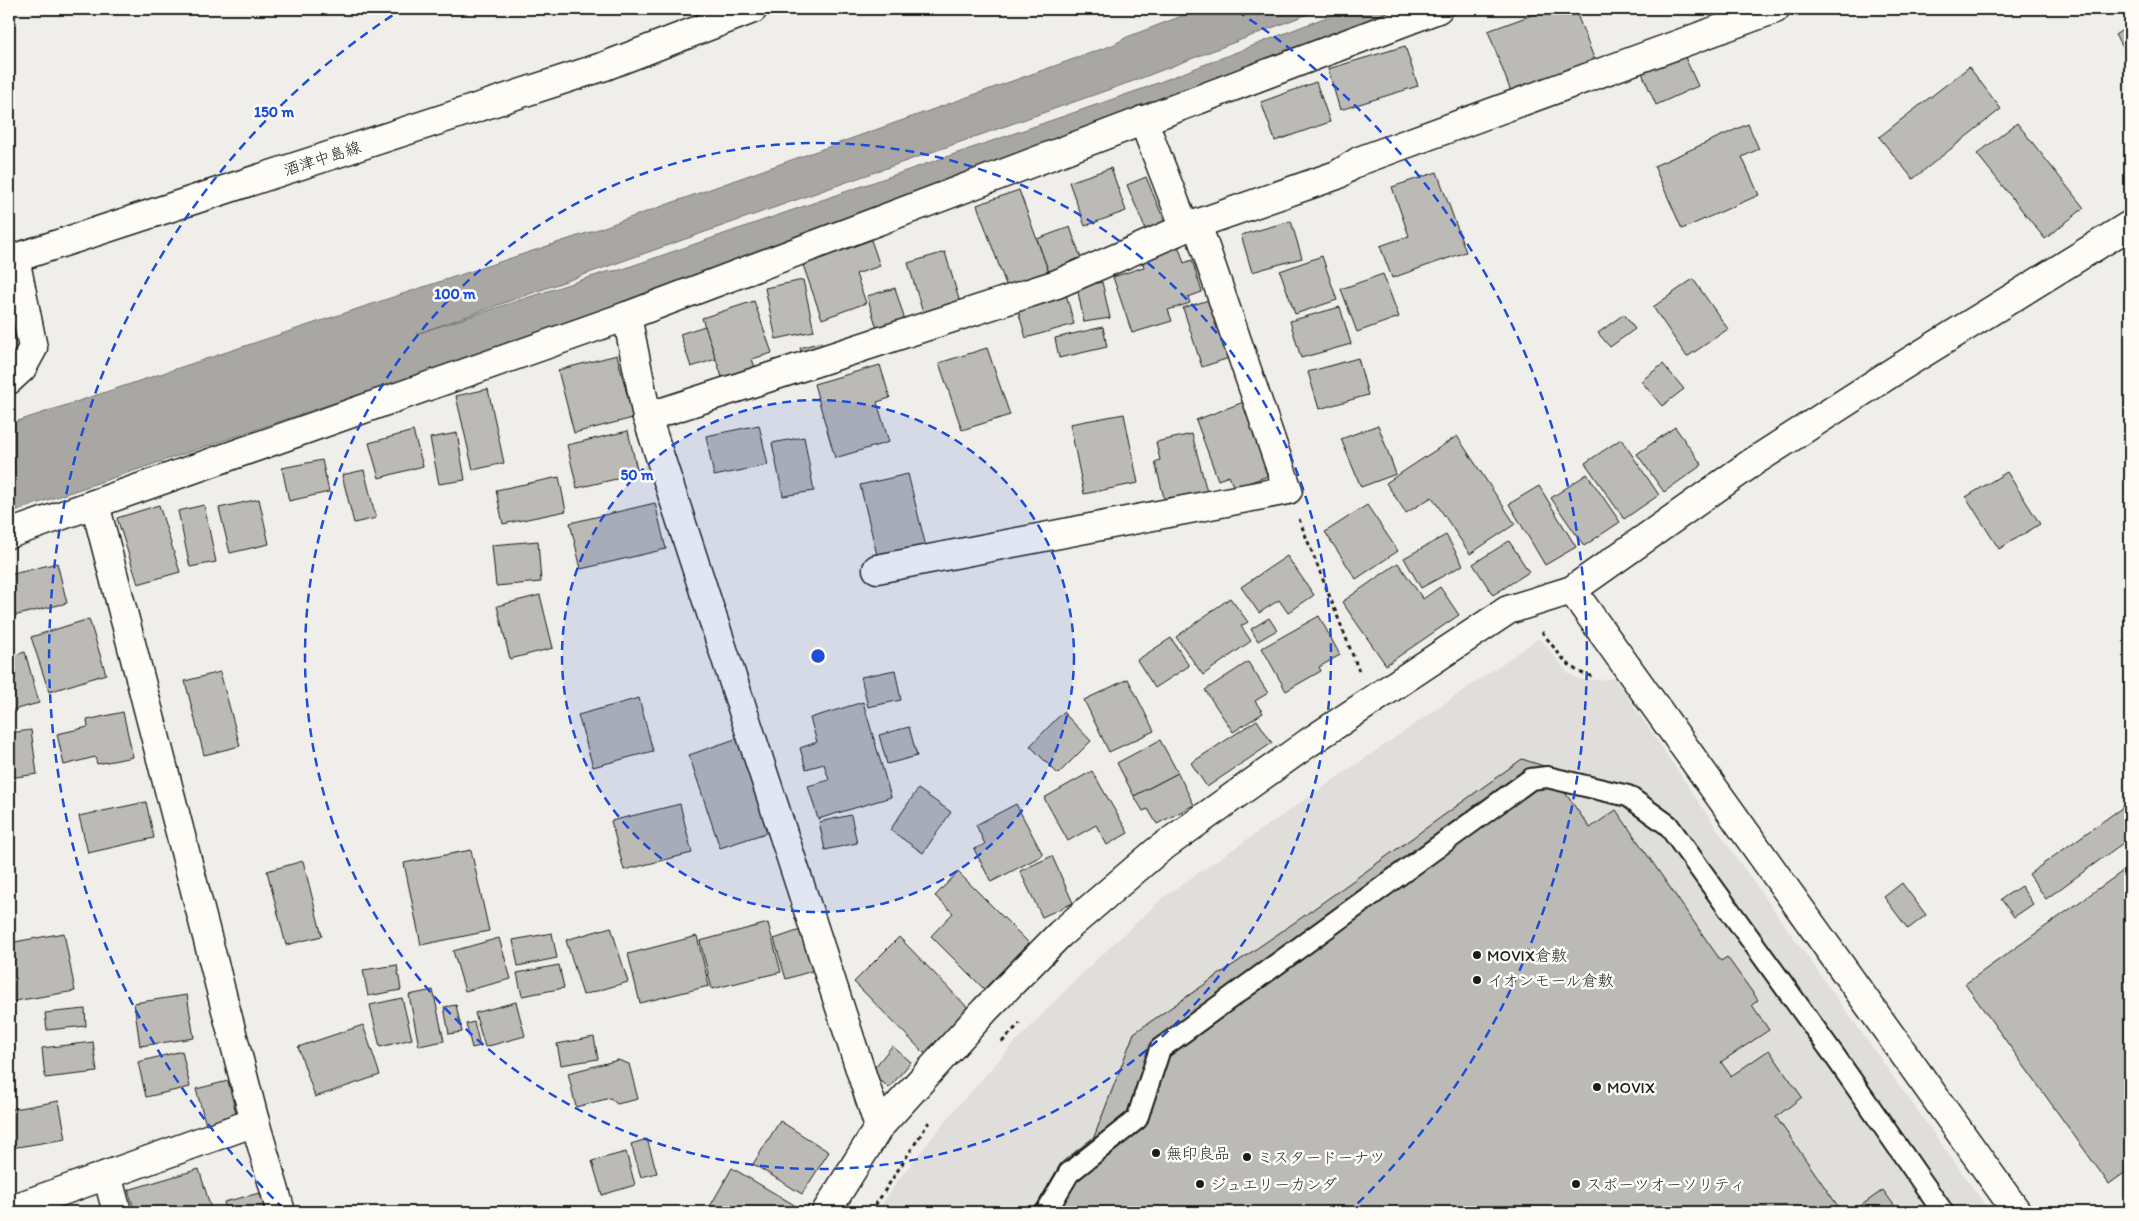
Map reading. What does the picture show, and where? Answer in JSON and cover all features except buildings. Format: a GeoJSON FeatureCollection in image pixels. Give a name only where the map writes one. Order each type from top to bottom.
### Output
{"type":"FeatureCollection","features":[{"type":"Feature","properties":{"kind":"street","name":"酒津中島線"},"geometry":{"type":"LineString","coordinates":[[9,380],[22,368],[33,348],[12,259],[596,69],[753,9]]}},
{"type":"Feature","properties":{"kind":"street"},"geometry":{"type":"LineString","coordinates":[[9,534],[627,316],[1438,9]]}},
{"type":"Feature","properties":{"kind":"street"},"geometry":{"type":"LineString","coordinates":[[647,417],[1056,284],[1191,226],[1336,175],[1359,161],[1775,9]]}},
{"type":"Feature","properties":{"kind":"street"},"geometry":{"type":"LineString","coordinates":[[878,569],[1288,490],[1191,226],[1144,120]]}},
{"type":"Feature","properties":{"kind":"street"},"geometry":{"type":"LineString","coordinates":[[826,1212],[880,1127],[985,1010],[1060,934],[1157,851],[1308,744],[1508,610],[1572,590],[1753,462],[1899,368],[2130,225]]}},
{"type":"Feature","properties":{"kind":"street"},"geometry":{"type":"LineString","coordinates":[[627,316],[647,417],[880,1127]]}},
{"type":"Feature","properties":{"kind":"street"},"geometry":{"type":"LineString","coordinates":[[95,504],[255,1122],[281,1212]]}},
{"type":"Feature","properties":{"kind":"street"},"geometry":{"type":"LineString","coordinates":[[1572,590],[2017,1212]]}},
{"type":"Feature","properties":{"kind":"street"},"geometry":{"type":"LineString","coordinates":[[9,1210],[255,1122]]}},
{"type":"Feature","properties":{"kind":"street"},"geometry":{"type":"LineString","coordinates":[[107,1175],[117,1212]]}},
{"type":"Feature","properties":{"kind":"lane"},"geometry":{"type":"LineString","coordinates":[[1046,1212],[1068,1173],[1137,1118],[1160,1049],[1531,779],[1547,777],[1628,796],[1668,826],[1829,1048],[1943,1212]]}},
{"type":"Feature","properties":{"kind":"path"},"geometry":{"type":"LineString","coordinates":[[1288,490],[1370,702]]}},
{"type":"Feature","properties":{"kind":"path"},"geometry":{"type":"LineString","coordinates":[[1537,627],[1572,667],[1580,673],[1592,676],[1602,675]]}},
{"type":"Feature","properties":{"kind":"path"},"geometry":{"type":"LineString","coordinates":[[1001,1043],[1021,1022]]}},
{"type":"Feature","properties":{"kind":"path"},"geometry":{"type":"LineString","coordinates":[[871,1212],[929,1121]]}},
{"type":"Feature","properties":{"kind":"shaded area"},"geometry":{"type":"Polygon","coordinates":[[[1200,9],[1321,9],[1139,79],[416,334],[606,272],[620,270],[1142,89],[1347,9],[1439,9],[621,306],[9,513],[9,424],[590,232],[1113,45],[1127,37],[1200,9]]]}},
{"type":"Feature","properties":{"kind":"shaded area","name":"イオンモール倉敷"},"geometry":{"type":"Polygon","coordinates":[[[1538,639],[1542,641],[1568,673],[1579,679],[1601,680],[1615,678],[1738,860],[1990,1212],[877,1212],[899,1179],[956,1108],[1009,1049],[1079,976],[1165,896],[1538,639]]]}},
{"type":"Feature","properties":{"kind":"place","name":"MOVIX倉敷"},"geometry":{"type":"Point","coordinates":[1477,955]}},
{"type":"Feature","properties":{"kind":"place","name":"イオンモール倉敷"},"geometry":{"type":"Point","coordinates":[1477,980]}},
{"type":"Feature","properties":{"kind":"place","name":"MOVIX"},"geometry":{"type":"Point","coordinates":[1597,1087]}},
{"type":"Feature","properties":{"kind":"place","name":"無印良品"},"geometry":{"type":"Point","coordinates":[1156,1153]}},
{"type":"Feature","properties":{"kind":"place","name":"ミスタードーナツ"},"geometry":{"type":"Point","coordinates":[1247,1157]}},
{"type":"Feature","properties":{"kind":"place","name":"ジュエリーカンダ"},"geometry":{"type":"Point","coordinates":[1200,1184]}},
{"type":"Feature","properties":{"kind":"place","name":"スポーツオーソリティ"},"geometry":{"type":"Point","coordinates":[1576,1184]}}]}
